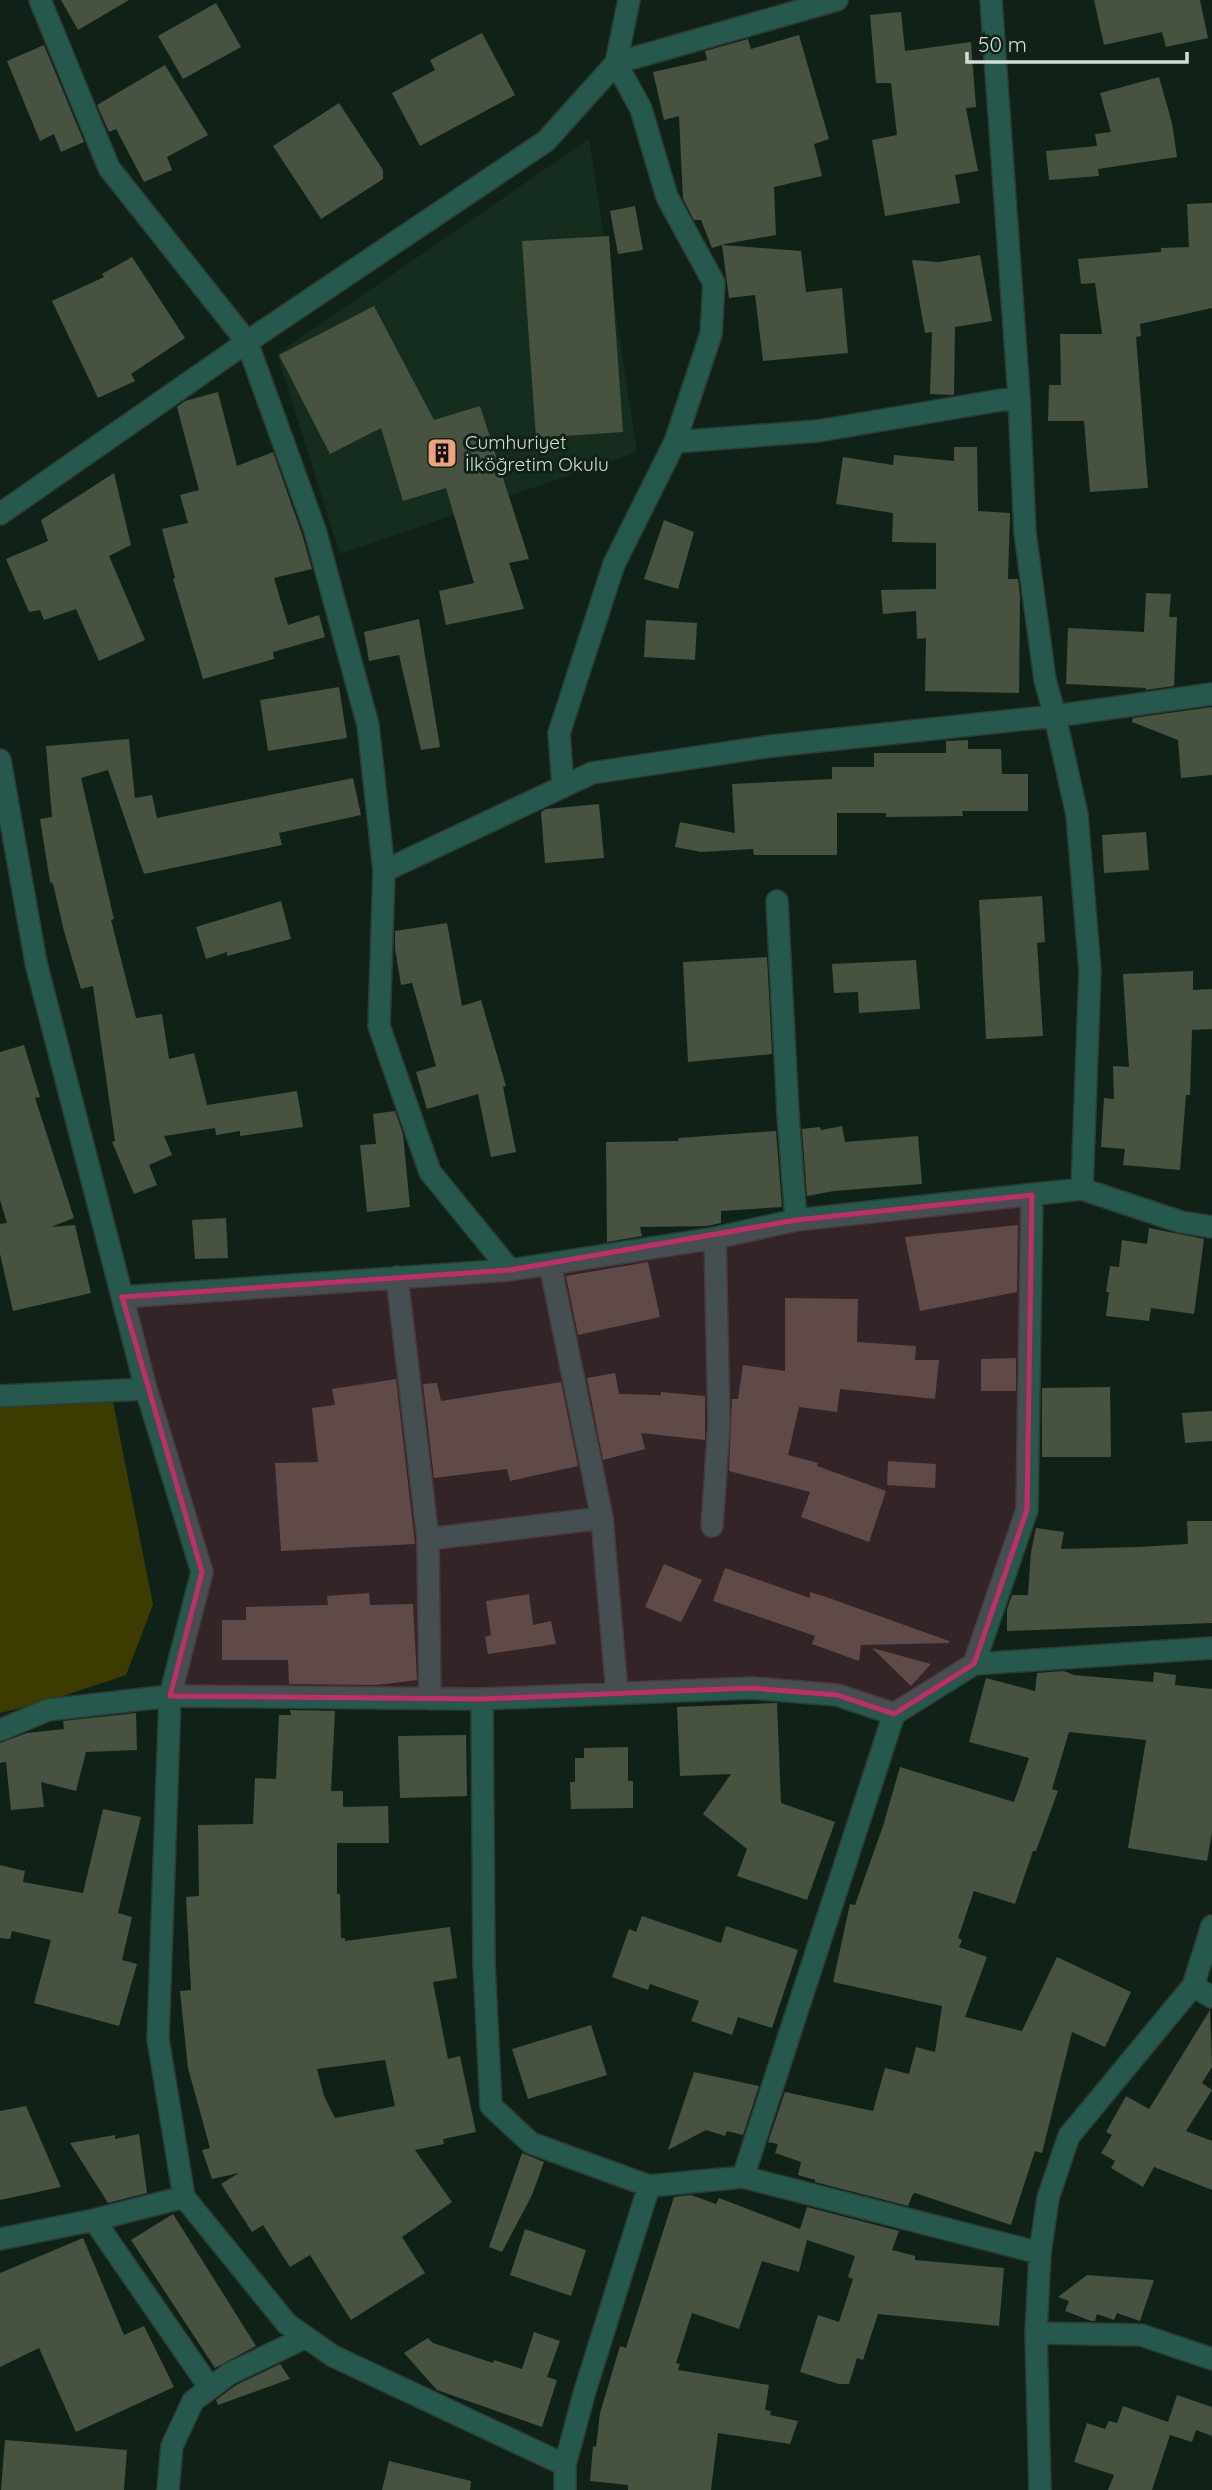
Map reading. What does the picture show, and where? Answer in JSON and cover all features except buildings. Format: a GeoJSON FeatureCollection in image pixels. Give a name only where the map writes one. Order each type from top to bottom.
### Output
{"type":"FeatureCollection","features":[{"type":"Feature","properties":{"kind":"street"},"geometry":{"type":"LineString","coordinates":[[40,0],[109,168],[247,342],[315,530],[368,725],[384,871],[379,1026],[430,1172],[510,1270]]}},
{"type":"Feature","properties":{"kind":"street"},"geometry":{"type":"LineString","coordinates":[[0,514],[247,342],[546,141],[616,63],[629,0]]}},
{"type":"Feature","properties":{"kind":"street"},"geometry":{"type":"LineString","coordinates":[[616,63],[837,0]]}},
{"type":"Feature","properties":{"kind":"street"},"geometry":{"type":"LineString","coordinates":[[991,0],[1026,533],[1045,680],[1077,815],[1090,970],[1082,1189]]}},
{"type":"Feature","properties":{"kind":"street"},"geometry":{"type":"LineString","coordinates":[[563,787],[559,733],[614,564],[675,442],[711,334],[714,283],[667,197],[641,108],[616,63]]}},
{"type":"Feature","properties":{"kind":"street"},"geometry":{"type":"LineString","coordinates":[[675,442],[818,431],[1019,397]]}},
{"type":"Feature","properties":{"kind":"street"},"geometry":{"type":"LineString","coordinates":[[384,871],[592,773],[772,746],[1055,716],[1212,694]]}},
{"type":"Feature","properties":{"kind":"street"},"geometry":{"type":"LineString","coordinates":[[0,760],[36,963],[146,1389],[202,1572],[170,1696],[158,2039],[184,2197],[287,2324],[333,2356],[565,2465]]}},
{"type":"Feature","properties":{"kind":"street"},"geometry":{"type":"LineString","coordinates":[[777,901],[796,1220]]}},
{"type":"Feature","properties":{"kind":"street"},"geometry":{"type":"LineString","coordinates":[[122,1297],[510,1270],[715,1238],[796,1220],[1082,1189],[1181,1222],[1212,1227]]}},
{"type":"Feature","properties":{"kind":"street"},"geometry":{"type":"LineString","coordinates":[[974,1664],[1027,1510],[1032,1195]]}},
{"type":"Feature","properties":{"kind":"street"},"geometry":{"type":"LineString","coordinates":[[712,1526],[719,1424],[715,1238]]}},
{"type":"Feature","properties":{"kind":"street"},"geometry":{"type":"LineString","coordinates":[[550,1264],[602,1518],[617,1693]]}},
{"type":"Feature","properties":{"kind":"street"},"geometry":{"type":"LineString","coordinates":[[397,1277],[428,1539],[430,1699]]}},
{"type":"Feature","properties":{"kind":"street"},"geometry":{"type":"LineString","coordinates":[[0,1396],[146,1389]]}},
{"type":"Feature","properties":{"kind":"street"},"geometry":{"type":"LineString","coordinates":[[428,1539],[602,1518]]}},
{"type":"Feature","properties":{"kind":"street"},"geometry":{"type":"LineString","coordinates":[[743,2178],[894,1714],[974,1664],[1212,1648]]}},
{"type":"Feature","properties":{"kind":"street"},"geometry":{"type":"LineString","coordinates":[[0,1730],[48,1710],[170,1696],[482,1699],[751,1688],[837,1695],[894,1714]]}},
{"type":"Feature","properties":{"kind":"street"},"geometry":{"type":"LineString","coordinates":[[482,1699],[484,1963],[491,2106],[531,2143],[649,2186],[743,2178],[1040,2253]]}},
{"type":"Feature","properties":{"kind":"street"},"geometry":{"type":"LineString","coordinates":[[1040,2490],[1036,2333],[1040,2253],[1048,2198],[1069,2136],[1193,1986],[1212,1926]]}},
{"type":"Feature","properties":{"kind":"street"},"geometry":{"type":"LineString","coordinates":[[1193,1986],[1212,1997]]}},
{"type":"Feature","properties":{"kind":"street"},"geometry":{"type":"LineString","coordinates":[[565,2490],[565,2465],[584,2394],[649,2186]]}},
{"type":"Feature","properties":{"kind":"street"},"geometry":{"type":"LineString","coordinates":[[0,2239],[94,2220],[184,2197]]}},
{"type":"Feature","properties":{"kind":"street"},"geometry":{"type":"LineString","coordinates":[[94,2220],[210,2388]]}},
{"type":"Feature","properties":{"kind":"street"},"geometry":{"type":"LineString","coordinates":[[1036,2333],[1141,2335],[1212,2359]]}},
{"type":"Feature","properties":{"kind":"street"},"geometry":{"type":"LineString","coordinates":[[168,2490],[172,2446],[193,2401],[229,2374],[306,2337]]}},
{"type":"Feature","properties":{"kind":"highlighted area"},"geometry":{"type":"Polygon","coordinates":[[[1032,1195],[1027,1510],[974,1664],[894,1714],[837,1695],[751,1688],[482,1699],[170,1696],[202,1572],[122,1297],[510,1270],[796,1220],[1032,1195]]]}},
{"type":"Feature","properties":{"kind":"shaded area"},"geometry":{"type":"Polygon","coordinates":[[[589,139],[637,452],[340,554],[277,354],[589,139]]]}},
{"type":"Feature","properties":{"kind":"shaded area"},"geometry":{"type":"Polygon","coordinates":[[[0,1402],[113,1402],[153,1605],[126,1675],[42,1703],[0,1713],[0,1402]]]}},
{"type":"Feature","properties":{"kind":"place","name":"Cumhuriyet İlköğretim Okulu"},"geometry":{"type":"Point","coordinates":[442,453]}}]}
